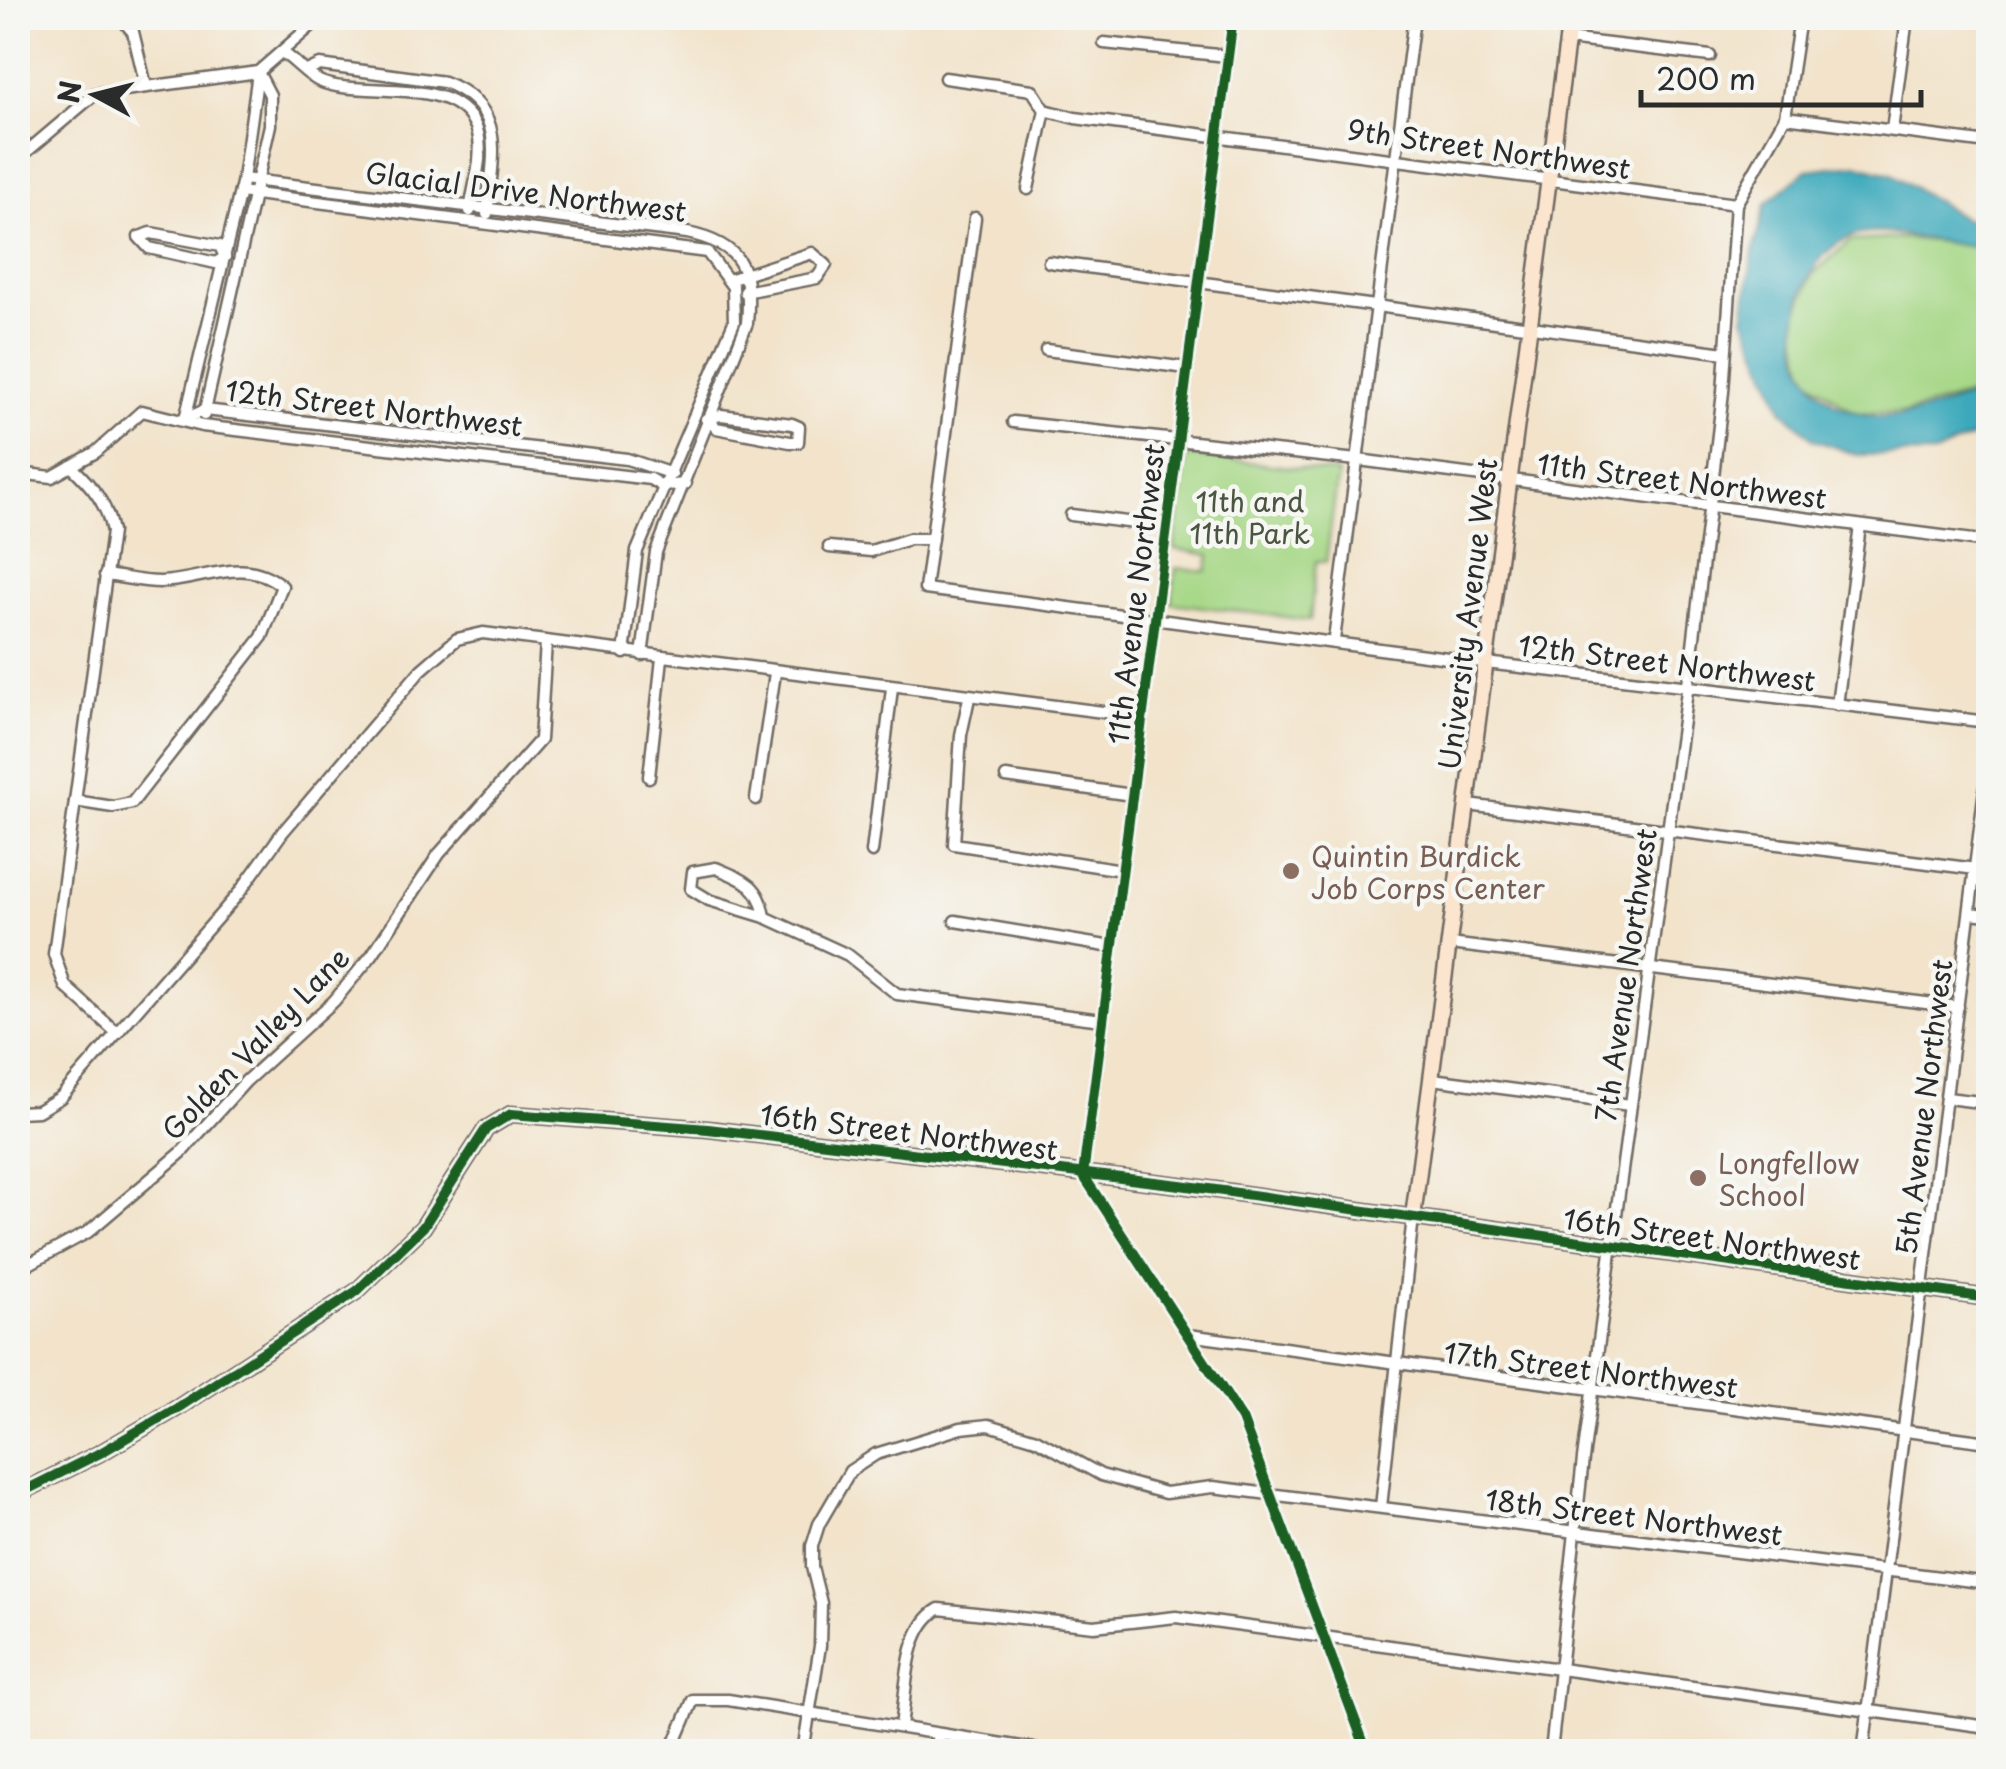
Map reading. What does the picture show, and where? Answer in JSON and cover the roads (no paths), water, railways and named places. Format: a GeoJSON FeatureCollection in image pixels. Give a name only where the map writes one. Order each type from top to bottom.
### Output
{"type":"FeatureCollection","features":[{"type":"Feature","properties":{"kind":"street"},"geometry":{"type":"LineString","coordinates":[[121,18],[134,32],[146,86]]}},
{"type":"Feature","properties":{"kind":"street"},"geometry":{"type":"LineString","coordinates":[[18,159],[94,94],[258,72],[320,18]]}},
{"type":"Feature","properties":{"kind":"street","name":"11th Avenue Northwest"},"geometry":{"type":"LineString","coordinates":[[1083,1176],[1233,18]]}},
{"type":"Feature","properties":{"kind":"street"},"geometry":{"type":"LineString","coordinates":[[1334,640],[1414,18]]}},
{"type":"Feature","properties":{"kind":"street","name":"University Avenue West"},"geometry":{"type":"LineString","coordinates":[[1413,1217],[1570,18]]}},
{"type":"Feature","properties":{"kind":"street"},"geometry":{"type":"LineString","coordinates":[[1736,204],[1785,117],[1800,18]]}},
{"type":"Feature","properties":{"kind":"street"},"geometry":{"type":"LineString","coordinates":[[1892,130],[1907,18]]}},
{"type":"Feature","properties":{"kind":"street"},"geometry":{"type":"LineString","coordinates":[[1567,39],[1710,56]]}},
{"type":"Feature","properties":{"kind":"street"},"geometry":{"type":"LineString","coordinates":[[1104,43],[1227,56]]}},
{"type":"Feature","properties":{"kind":"street"},"geometry":{"type":"LineString","coordinates":[[282,52],[318,80],[440,98],[469,115],[477,129],[480,147],[469,222]]}},
{"type":"Feature","properties":{"kind":"street"},"geometry":{"type":"LineString","coordinates":[[308,70],[320,65],[444,82],[463,89],[481,106],[492,128],[486,224]]}},
{"type":"Feature","properties":{"kind":"street"},"geometry":{"type":"LineString","coordinates":[[258,72],[243,178],[185,420],[202,426],[650,480],[662,486],[685,484]]}},
{"type":"Feature","properties":{"kind":"street"},"geometry":{"type":"LineString","coordinates":[[202,426],[258,182],[270,95],[258,72]]}},
{"type":"Feature","properties":{"kind":"street","name":"9th Street Northwest"},"geometry":{"type":"LineString","coordinates":[[945,78],[1032,90],[1045,110],[1736,204]]}},
{"type":"Feature","properties":{"kind":"street"},"geometry":{"type":"LineString","coordinates":[[1028,190],[1045,110]]}},
{"type":"Feature","properties":{"kind":"street"},"geometry":{"type":"LineString","coordinates":[[1785,117],[1988,142]]}},
{"type":"Feature","properties":{"kind":"street","name":"Glacial Drive Northwest"},"geometry":{"type":"LineString","coordinates":[[243,178],[718,239],[739,260],[750,292]]}},
{"type":"Feature","properties":{"kind":"street"},"geometry":{"type":"LineString","coordinates":[[240,192],[255,197],[708,252],[734,293],[734,322],[637,551],[624,653]]}},
{"type":"Feature","properties":{"kind":"street","name":"7th Avenue Northwest"},"geometry":{"type":"LineString","coordinates":[[1551,1752],[1610,1246],[1687,687],[1726,354],[1736,204]]}},
{"type":"Feature","properties":{"kind":"street"},"geometry":{"type":"LineString","coordinates":[[829,547],[872,551],[908,539],[932,540],[974,218]]}},
{"type":"Feature","properties":{"kind":"street"},"geometry":{"type":"LineString","coordinates":[[225,257],[220,246],[151,233],[139,237],[149,248],[216,263],[225,257],[239,260]]}},
{"type":"Feature","properties":{"kind":"street"},"geometry":{"type":"LineString","coordinates":[[729,280],[812,252],[826,265],[817,278],[734,293]]}},
{"type":"Feature","properties":{"kind":"street"},"geometry":{"type":"LineString","coordinates":[[1049,262],[1726,354]]}},
{"type":"Feature","properties":{"kind":"street"},"geometry":{"type":"LineString","coordinates":[[642,655],[656,552],[747,323],[750,292]]}},
{"type":"Feature","properties":{"kind":"street"},"geometry":{"type":"LineString","coordinates":[[1046,350],[1187,368]]}},
{"type":"Feature","properties":{"kind":"street","name":"12th Street Northwest"},"geometry":{"type":"LineString","coordinates":[[18,473],[52,478],[96,452],[142,411],[185,420],[205,410],[626,460],[668,471],[685,484]]}},
{"type":"Feature","properties":{"kind":"street"},"geometry":{"type":"LineString","coordinates":[[696,416],[709,419],[721,415],[792,424],[799,427],[800,436],[798,442],[790,442],[716,428],[709,419]]}},
{"type":"Feature","properties":{"kind":"street","name":"11th Street Northwest"},"geometry":{"type":"LineString","coordinates":[[1012,422],[1510,480],[1988,542]]}},
{"type":"Feature","properties":{"kind":"street"},"geometry":{"type":"LineString","coordinates":[[71,466],[109,513],[112,532],[54,954],[64,986],[117,1033]]}},
{"type":"Feature","properties":{"kind":"street"},"geometry":{"type":"LineString","coordinates":[[1071,515],[1167,527]]}},
{"type":"Feature","properties":{"kind":"street"},"geometry":{"type":"LineString","coordinates":[[1837,705],[1860,526]]}},
{"type":"Feature","properties":{"kind":"street","name":"12th Street Northwest"},"geometry":{"type":"LineString","coordinates":[[932,540],[925,589],[1334,640],[1486,664],[1988,722]]}},
{"type":"Feature","properties":{"kind":"street"},"geometry":{"type":"LineString","coordinates":[[75,801],[132,804],[262,638],[276,610],[282,586],[268,575],[229,568],[162,582],[105,575]]}},
{"type":"Feature","properties":{"kind":"street"},"geometry":{"type":"LineString","coordinates":[[18,1112],[38,1111],[61,1097],[421,670],[457,639],[483,634],[1142,717]]}},
{"type":"Feature","properties":{"kind":"street","name":"Golden Valley Lane"},"geometry":{"type":"LineString","coordinates":[[18,1268],[88,1232],[182,1153],[246,1081],[334,1002],[372,955],[439,854],[540,740],[546,642]]}},
{"type":"Feature","properties":{"kind":"street"},"geometry":{"type":"LineString","coordinates":[[650,777],[662,658]]}},
{"type":"Feature","properties":{"kind":"street"},"geometry":{"type":"LineString","coordinates":[[756,799],[776,673]]}},
{"type":"Feature","properties":{"kind":"street"},"geometry":{"type":"LineString","coordinates":[[872,852],[892,688]]}},
{"type":"Feature","properties":{"kind":"street"},"geometry":{"type":"LineString","coordinates":[[968,698],[960,735],[954,844],[1122,870]]}},
{"type":"Feature","properties":{"kind":"street","name":"5th Avenue Northwest"},"geometry":{"type":"LineString","coordinates":[[1862,1752],[1906,1432],[1988,765]]}},
{"type":"Feature","properties":{"kind":"street"},"geometry":{"type":"LineString","coordinates":[[1006,777],[1132,795]]}},
{"type":"Feature","properties":{"kind":"street"},"geometry":{"type":"LineString","coordinates":[[1468,805],[1976,869]]}},
{"type":"Feature","properties":{"kind":"street"},"geometry":{"type":"LineString","coordinates":[[765,917],[762,896],[753,884],[716,868],[693,872],[692,889],[710,900],[765,917],[848,955],[897,994],[1102,1020]]}},
{"type":"Feature","properties":{"kind":"street"},"geometry":{"type":"LineString","coordinates":[[1970,912],[1988,914]]}},
{"type":"Feature","properties":{"kind":"street"},"geometry":{"type":"LineString","coordinates":[[955,921],[1112,947]]}},
{"type":"Feature","properties":{"kind":"street"},"geometry":{"type":"LineString","coordinates":[[1450,944],[1958,1007]]}},
{"type":"Feature","properties":{"kind":"street"},"geometry":{"type":"LineString","coordinates":[[1432,1079],[1630,1105]]}},
{"type":"Feature","properties":{"kind":"street"},"geometry":{"type":"LineString","coordinates":[[1947,1098],[1988,1103]]}},
{"type":"Feature","properties":{"kind":"street","name":"16th Street Northwest"},"geometry":{"type":"LineString","coordinates":[[18,1494],[179,1407],[368,1283],[424,1227],[471,1151],[499,1118],[528,1113],[708,1129],[1413,1217],[1988,1298]]}},
{"type":"Feature","properties":{"kind":"street"},"geometry":{"type":"LineString","coordinates":[[1083,1176],[1242,1419],[1274,1495],[1367,1752]]}},
{"type":"Feature","properties":{"kind":"street"},"geometry":{"type":"LineString","coordinates":[[1381,1506],[1413,1217]]}},
{"type":"Feature","properties":{"kind":"street","name":"17th Street Northwest"},"geometry":{"type":"LineString","coordinates":[[1188,1335],[1396,1366],[1988,1442]]}},
{"type":"Feature","properties":{"kind":"street","name":"18th Street Northwest"},"geometry":{"type":"LineString","coordinates":[[803,1752],[812,1712],[821,1603],[812,1567],[812,1546],[819,1524],[850,1471],[876,1454],[961,1428],[990,1425],[1036,1439],[1101,1475],[1165,1492],[1213,1486],[1988,1584]]}},
{"type":"Feature","properties":{"kind":"street"},"geometry":{"type":"LineString","coordinates":[[901,1726],[915,1637],[924,1618],[939,1609],[1094,1626],[1176,1616],[1868,1714],[1988,1726]]}},
{"type":"Feature","properties":{"kind":"street"},"geometry":{"type":"LineString","coordinates":[[671,1752],[694,1700],[728,1700],[812,1712],[1053,1752]]}},
{"type":"Feature","properties":{"kind":"street"},"geometry":{"type":"LineString","coordinates":[[935,1752],[938,1735]]}},
{"type":"Feature","properties":{"kind":"water"},"geometry":{"type":"Polygon","coordinates":[[[1856,164],[1892,174],[1967,220],[1988,219],[1988,246],[1984,248],[1889,233],[1861,234],[1835,246],[1814,267],[1801,295],[1796,326],[1801,357],[1815,385],[1839,405],[1876,416],[1904,415],[1988,390],[1988,430],[1934,454],[1857,455],[1814,440],[1783,411],[1744,317],[1752,257],[1766,204],[1807,170],[1856,164]]]}},
{"type":"Feature","properties":{"kind":"place","name":"Quintin Burdick Job Corps Center"},"geometry":{"type":"Point","coordinates":[1291,871]}},
{"type":"Feature","properties":{"kind":"place","name":"Longfellow School"},"geometry":{"type":"Point","coordinates":[1698,1178]}},
{"type":"Feature","properties":{"kind":"park label","name":"11th and 11th Park"},"geometry":{"type":"Point","coordinates":[1250,516]}}]}
